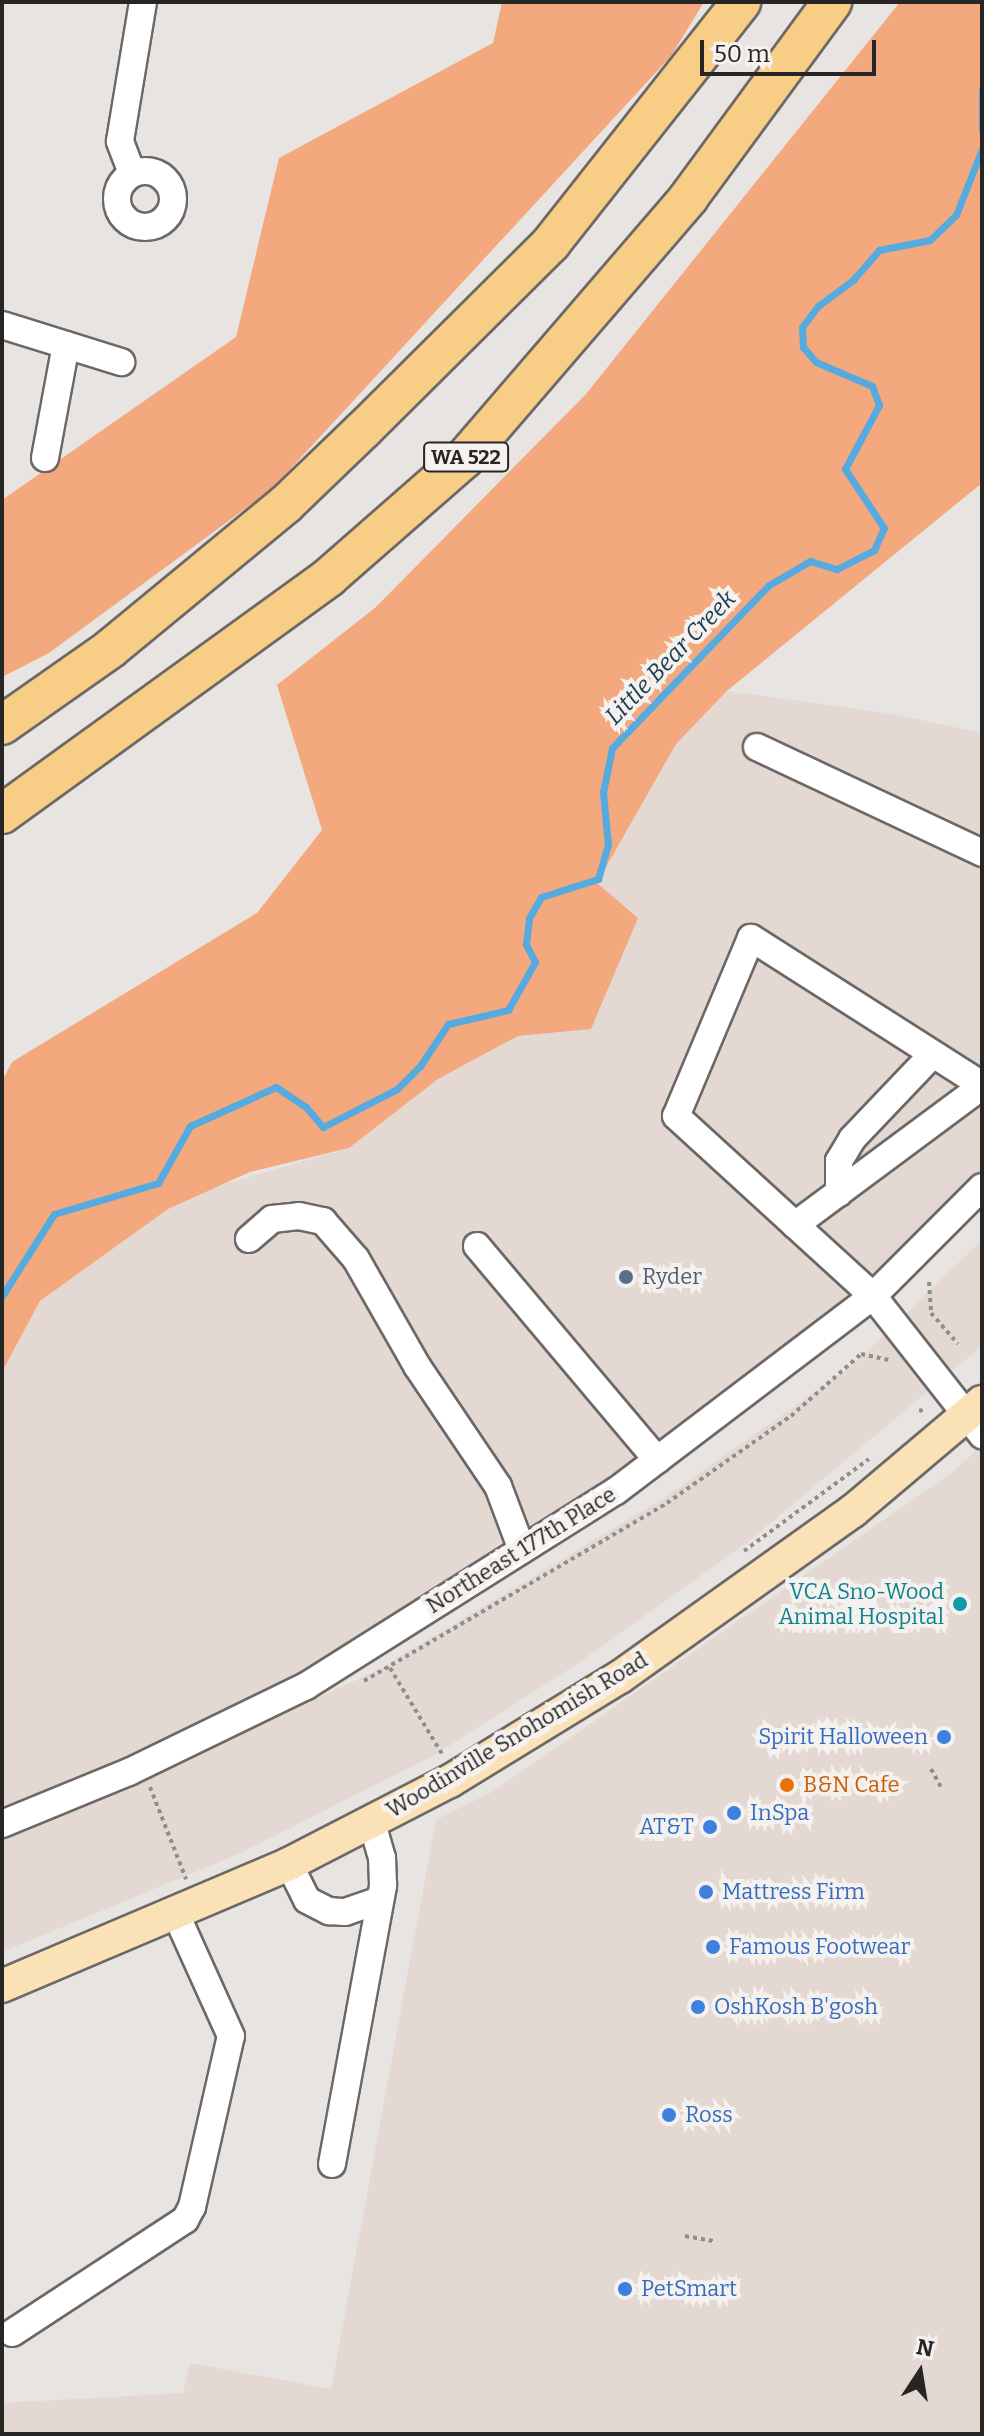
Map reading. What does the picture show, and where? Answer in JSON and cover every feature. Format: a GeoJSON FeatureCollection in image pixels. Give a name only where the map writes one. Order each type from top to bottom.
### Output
{"type":"FeatureCollection","features":[{"type":"Feature","properties":{"kind":"highway"},"geometry":{"type":"LineString","coordinates":[[2,725],[110,649],[286,504],[551,243],[741,2]]}},
{"type":"Feature","properties":{"kind":"highway","name":"WA 522"},"geometry":{"type":"LineString","coordinates":[[2,814],[329,577],[464,459],[689,197],[832,2]]}},
{"type":"Feature","properties":{"kind":"highway"},"geometry":{"type":"LineString","coordinates":[[2,701],[110,649]]}},
{"type":"Feature","properties":{"kind":"main road","name":"Woodinville Snohomish Road"},"geometry":{"type":"LineString","coordinates":[[2,1986],[176,1901],[289,1864],[372,1823],[620,1677],[853,1511],[978,1417]]}},
{"type":"Feature","properties":{"kind":"street"},"geometry":{"type":"LineString","coordinates":[[132,173],[120,141],[143,2]]}},
{"type":"Feature","properties":{"kind":"street"},"geometry":{"type":"LineString","coordinates":[[2,325],[121,362]]}},
{"type":"Feature","properties":{"kind":"street"},"geometry":{"type":"LineString","coordinates":[[45,458],[66,345]]}},
{"type":"Feature","properties":{"kind":"street"},"geometry":{"type":"LineString","coordinates":[[757,747],[982,853]]}},
{"type":"Feature","properties":{"kind":"street"},"geometry":{"type":"LineString","coordinates":[[795,1225],[982,1085],[751,938],[676,1116],[795,1225],[873,1296],[978,1417]]}},
{"type":"Feature","properties":{"kind":"street"},"geometry":{"type":"LineString","coordinates":[[839,1193],[839,1161],[852,1139],[933,1054]]}},
{"type":"Feature","properties":{"kind":"street","name":"Northeast 177th Place"},"geometry":{"type":"LineString","coordinates":[[2,1824],[141,1766],[306,1686],[522,1550],[657,1460],[873,1296],[982,1187]]}},
{"type":"Feature","properties":{"kind":"street"},"geometry":{"type":"LineString","coordinates":[[249,1239],[272,1219],[299,1216],[323,1221],[356,1259],[417,1366],[498,1486],[522,1550]]}},
{"type":"Feature","properties":{"kind":"street"},"geometry":{"type":"LineString","coordinates":[[477,1246],[657,1460]]}},
{"type":"Feature","properties":{"kind":"street"},"geometry":{"type":"LineString","coordinates":[[332,2164],[380,1900],[382,1858],[372,1823]]}},
{"type":"Feature","properties":{"kind":"street"},"geometry":{"type":"LineString","coordinates":[[289,1864],[307,1900],[329,1911],[345,1912],[380,1900]]}},
{"type":"Feature","properties":{"kind":"street"},"geometry":{"type":"LineString","coordinates":[[12,2333],[185,2220],[192,2207],[231,2036],[176,1901]]}},
{"type":"Feature","properties":{"kind":"path"},"geometry":{"type":"LineString","coordinates":[[929,1282],[931,1313],[958,1344]]}},
{"type":"Feature","properties":{"kind":"path"},"geometry":{"type":"LineString","coordinates":[[731,1561],[876,1453]]}},
{"type":"Feature","properties":{"kind":"path"},"geometry":{"type":"LineString","coordinates":[[390,1668],[443,1756]]}},
{"type":"Feature","properties":{"kind":"path"},"geometry":{"type":"LineString","coordinates":[[434,1761],[456,1748]]}},
{"type":"Feature","properties":{"kind":"path"},"geometry":{"type":"LineString","coordinates":[[141,1766],[188,1884],[176,1901]]}},
{"type":"Feature","properties":{"kind":"path"},"geometry":{"type":"LineString","coordinates":[[931,1769],[942,1789]]}},
{"type":"Feature","properties":{"kind":"path"},"geometry":{"type":"LineString","coordinates":[[685,2236],[714,2241]]}},
{"type":"Feature","properties":{"kind":"shaded area"},"geometry":{"type":"Polygon","coordinates":[[[502,2],[704,2],[671,56],[272,489],[49,653],[2,677],[2,500],[236,337],[279,158],[493,43],[502,2]]]}},
{"type":"Feature","properties":{"kind":"shaded area"},"geometry":{"type":"Polygon","coordinates":[[[900,2],[982,2],[982,483],[728,690],[676,744],[597,883],[638,918],[591,1029],[518,1036],[438,1079],[349,1148],[250,1172],[168,1209],[40,1301],[2,1372],[2,1081],[12,1062],[257,913],[322,830],[277,685],[376,607],[586,394],[900,2]]]}},
{"type":"Feature","properties":{"kind":"shaded area"},"geometry":{"type":"Polygon","coordinates":[[[728,691],[893,714],[982,733],[982,1187],[873,1296],[616,1491],[306,1686],[2,1824],[2,1372],[40,1301],[168,1209],[211,1188],[349,1148],[438,1079],[518,1036],[591,1029],[597,883],[676,744],[728,691]]]}},
{"type":"Feature","properties":{"kind":"shaded area"},"geometry":{"type":"Polygon","coordinates":[[[982,1240],[982,1346],[748,1542],[580,1662],[435,1755],[236,1855],[2,1952],[2,1841],[374,1672],[661,1500],[852,1366],[982,1240]]]}},
{"type":"Feature","properties":{"kind":"shaded area"},"geometry":{"type":"Polygon","coordinates":[[[982,1445],[982,2434],[2,2434],[2,2403],[183,2393],[190,2363],[331,2389],[436,1820],[492,1792],[954,1471],[982,1445]]]}},
{"type":"Feature","properties":{"kind":"waterway","name":"Little Bear Creek"},"geometry":{"type":"LineString","coordinates":[[982,89],[982,129]]}},
{"type":"Feature","properties":{"kind":"waterway","name":"Little Bear Creek"},"geometry":{"type":"LineString","coordinates":[[2,1296],[54,1214],[158,1183],[190,1126],[276,1087],[306,1107],[323,1127],[397,1089],[420,1066],[448,1024],[508,1010],[535,962],[526,944],[529,918],[541,897],[598,879],[608,845],[603,792],[612,748],[769,585],[810,561],[837,569],[874,550],[884,528],[845,469],[879,405],[872,386],[816,362],[803,347],[802,327],[818,306],[853,280],[879,250],[930,240],[956,215],[982,149]]}},
{"type":"Feature","properties":{"kind":"place","name":"Ryder"},"geometry":{"type":"Point","coordinates":[626,1277]}},
{"type":"Feature","properties":{"kind":"place","name":"VCA Sno-Wood Animal Hospital"},"geometry":{"type":"Point","coordinates":[960,1604]}},
{"type":"Feature","properties":{"kind":"place","name":"Spirit Halloween"},"geometry":{"type":"Point","coordinates":[944,1737]}},
{"type":"Feature","properties":{"kind":"place","name":"B&N Cafe"},"geometry":{"type":"Point","coordinates":[787,1785]}},
{"type":"Feature","properties":{"kind":"place","name":"InSpa"},"geometry":{"type":"Point","coordinates":[734,1813]}},
{"type":"Feature","properties":{"kind":"place","name":"AT&T"},"geometry":{"type":"Point","coordinates":[710,1827]}},
{"type":"Feature","properties":{"kind":"place","name":"Mattress Firm"},"geometry":{"type":"Point","coordinates":[706,1892]}},
{"type":"Feature","properties":{"kind":"place","name":"Famous Footwear"},"geometry":{"type":"Point","coordinates":[713,1947]}},
{"type":"Feature","properties":{"kind":"place","name":"OshKosh B'gosh"},"geometry":{"type":"Point","coordinates":[698,2007]}},
{"type":"Feature","properties":{"kind":"place","name":"Ross"},"geometry":{"type":"Point","coordinates":[669,2115]}},
{"type":"Feature","properties":{"kind":"place","name":"PetSmart"},"geometry":{"type":"Point","coordinates":[625,2289]}}]}
